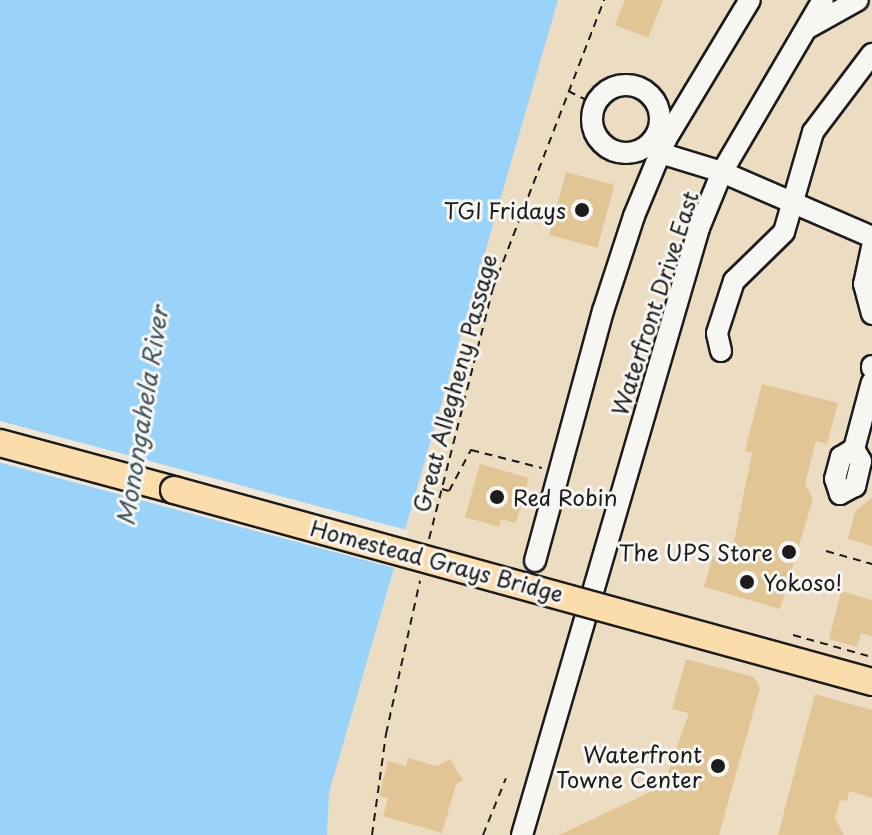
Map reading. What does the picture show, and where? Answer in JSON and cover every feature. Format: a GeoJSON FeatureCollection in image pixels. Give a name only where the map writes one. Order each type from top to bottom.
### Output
{"type":"FeatureCollection","features":[{"type":"Feature","properties":{"kind":"main road","name":"Homestead Grays Bridge"},"geometry":{"type":"LineString","coordinates":[[0,443],[872,682]]}},
{"type":"Feature","properties":{"kind":"street"},"geometry":{"type":"LineString","coordinates":[[535,561],[603,311],[661,142],[750,0]]}},
{"type":"Feature","properties":{"kind":"street","name":"Waterfront Drive East"},"geometry":{"type":"LineString","coordinates":[[522,835],[677,298],[722,172],[823,0]]}},
{"type":"Feature","properties":{"kind":"street"},"geometry":{"type":"LineString","coordinates":[[805,30],[858,0]]}},
{"type":"Feature","properties":{"kind":"street"},"geometry":{"type":"LineString","coordinates":[[721,351],[717,333],[734,281],[784,232],[813,132],[872,54]]}},
{"type":"Feature","properties":{"kind":"street"},"geometry":{"type":"LineString","coordinates":[[661,142],[660,113],[650,94],[631,84],[610,88],[595,104],[591,121],[597,138],[611,149],[628,153],[661,142],[872,237]]}},
{"type":"Feature","properties":{"kind":"street"},"geometry":{"type":"LineString","coordinates":[[872,247],[864,284],[872,314]]}},
{"type":"Feature","properties":{"kind":"street"},"geometry":{"type":"LineString","coordinates":[[854,449],[872,382]]}},
{"type":"Feature","properties":{"kind":"street"},"geometry":{"type":"LineString","coordinates":[[591,594],[872,671]]}},
{"type":"Feature","properties":{"kind":"path","name":"Great Allegheny Passage"},"geometry":{"type":"LineString","coordinates":[[428,544],[493,288],[604,0]]}},
{"type":"Feature","properties":{"kind":"path"},"geometry":{"type":"LineString","coordinates":[[567,90],[595,104]]}},
{"type":"Feature","properties":{"kind":"path"},"geometry":{"type":"LineString","coordinates":[[441,489],[449,491],[471,450],[559,472]]}},
{"type":"Feature","properties":{"kind":"path"},"geometry":{"type":"LineString","coordinates":[[826,551],[872,564]]}},
{"type":"Feature","properties":{"kind":"path"},"geometry":{"type":"LineString","coordinates":[[372,835],[386,734],[422,571]]}},
{"type":"Feature","properties":{"kind":"path"},"geometry":{"type":"LineString","coordinates":[[793,635],[872,657]]}},
{"type":"Feature","properties":{"kind":"path"},"geometry":{"type":"LineString","coordinates":[[483,835],[506,778]]}},
{"type":"Feature","properties":{"kind":"shaded area"},"geometry":{"type":"Polygon","coordinates":[[[558,0],[872,0],[872,835],[327,835],[329,793],[558,0]]]}},
{"type":"Feature","properties":{"kind":"water","name":"Monongahela River"},"geometry":{"type":"Polygon","coordinates":[[[0,0],[558,0],[329,793],[327,835],[0,835],[0,0]]]}},
{"type":"Feature","properties":{"kind":"pier"},"geometry":{"type":"Polygon","coordinates":[[[0,421],[409,530],[398,569],[0,462],[0,421]]]}},
{"type":"Feature","properties":{"kind":"building"},"geometry":{"type":"Polygon","coordinates":[[[625,0],[663,0],[648,38],[615,25],[625,0]]]}},
{"type":"Feature","properties":{"kind":"building","name":"TGI Fridays"},"geometry":{"type":"Polygon","coordinates":[[[566,172],[614,185],[597,248],[549,235],[566,172]]]}},
{"type":"Feature","properties":{"kind":"building"},"geometry":{"type":"Polygon","coordinates":[[[762,384],[838,403],[827,444],[816,441],[805,484],[813,499],[780,609],[704,587],[713,556],[730,561],[752,453],[745,451],[762,384]]]}},
{"type":"Feature","properties":{"kind":"building","name":"Red Robin"},"geometry":{"type":"Polygon","coordinates":[[[480,464],[529,478],[516,523],[501,519],[499,527],[465,517],[480,464]]]}},
{"type":"Feature","properties":{"kind":"building"},"geometry":{"type":"Polygon","coordinates":[[[872,498],[872,546],[848,539],[855,511],[872,498]]]}},
{"type":"Feature","properties":{"kind":"building"},"geometry":{"type":"Polygon","coordinates":[[[841,591],[872,600],[872,636],[861,633],[857,647],[829,639],[841,591]]]}},
{"type":"Feature","properties":{"kind":"building"},"geometry":{"type":"Polygon","coordinates":[[[686,659],[754,677],[760,688],[719,835],[559,835],[663,786],[689,713],[672,709],[686,659]]]}},
{"type":"Feature","properties":{"kind":"building"},"geometry":{"type":"Polygon","coordinates":[[[815,694],[872,710],[872,798],[849,791],[847,801],[840,800],[835,818],[844,835],[778,835],[815,694]]]}},
{"type":"Feature","properties":{"kind":"building"},"geometry":{"type":"Polygon","coordinates":[[[408,758],[437,766],[450,759],[463,780],[456,784],[442,833],[383,816],[388,798],[379,796],[388,761],[406,766],[408,758]]]}},
{"type":"Feature","properties":{"kind":"place","name":"TGI Fridays"},"geometry":{"type":"Point","coordinates":[582,210]}},
{"type":"Feature","properties":{"kind":"place","name":"Red Robin"},"geometry":{"type":"Point","coordinates":[497,497]}},
{"type":"Feature","properties":{"kind":"place","name":"The UPS Store"},"geometry":{"type":"Point","coordinates":[789,552]}},
{"type":"Feature","properties":{"kind":"place","name":"Yokoso!"},"geometry":{"type":"Point","coordinates":[747,582]}},
{"type":"Feature","properties":{"kind":"place","name":"Waterfront Towne Center"},"geometry":{"type":"Point","coordinates":[718,766]}}]}
